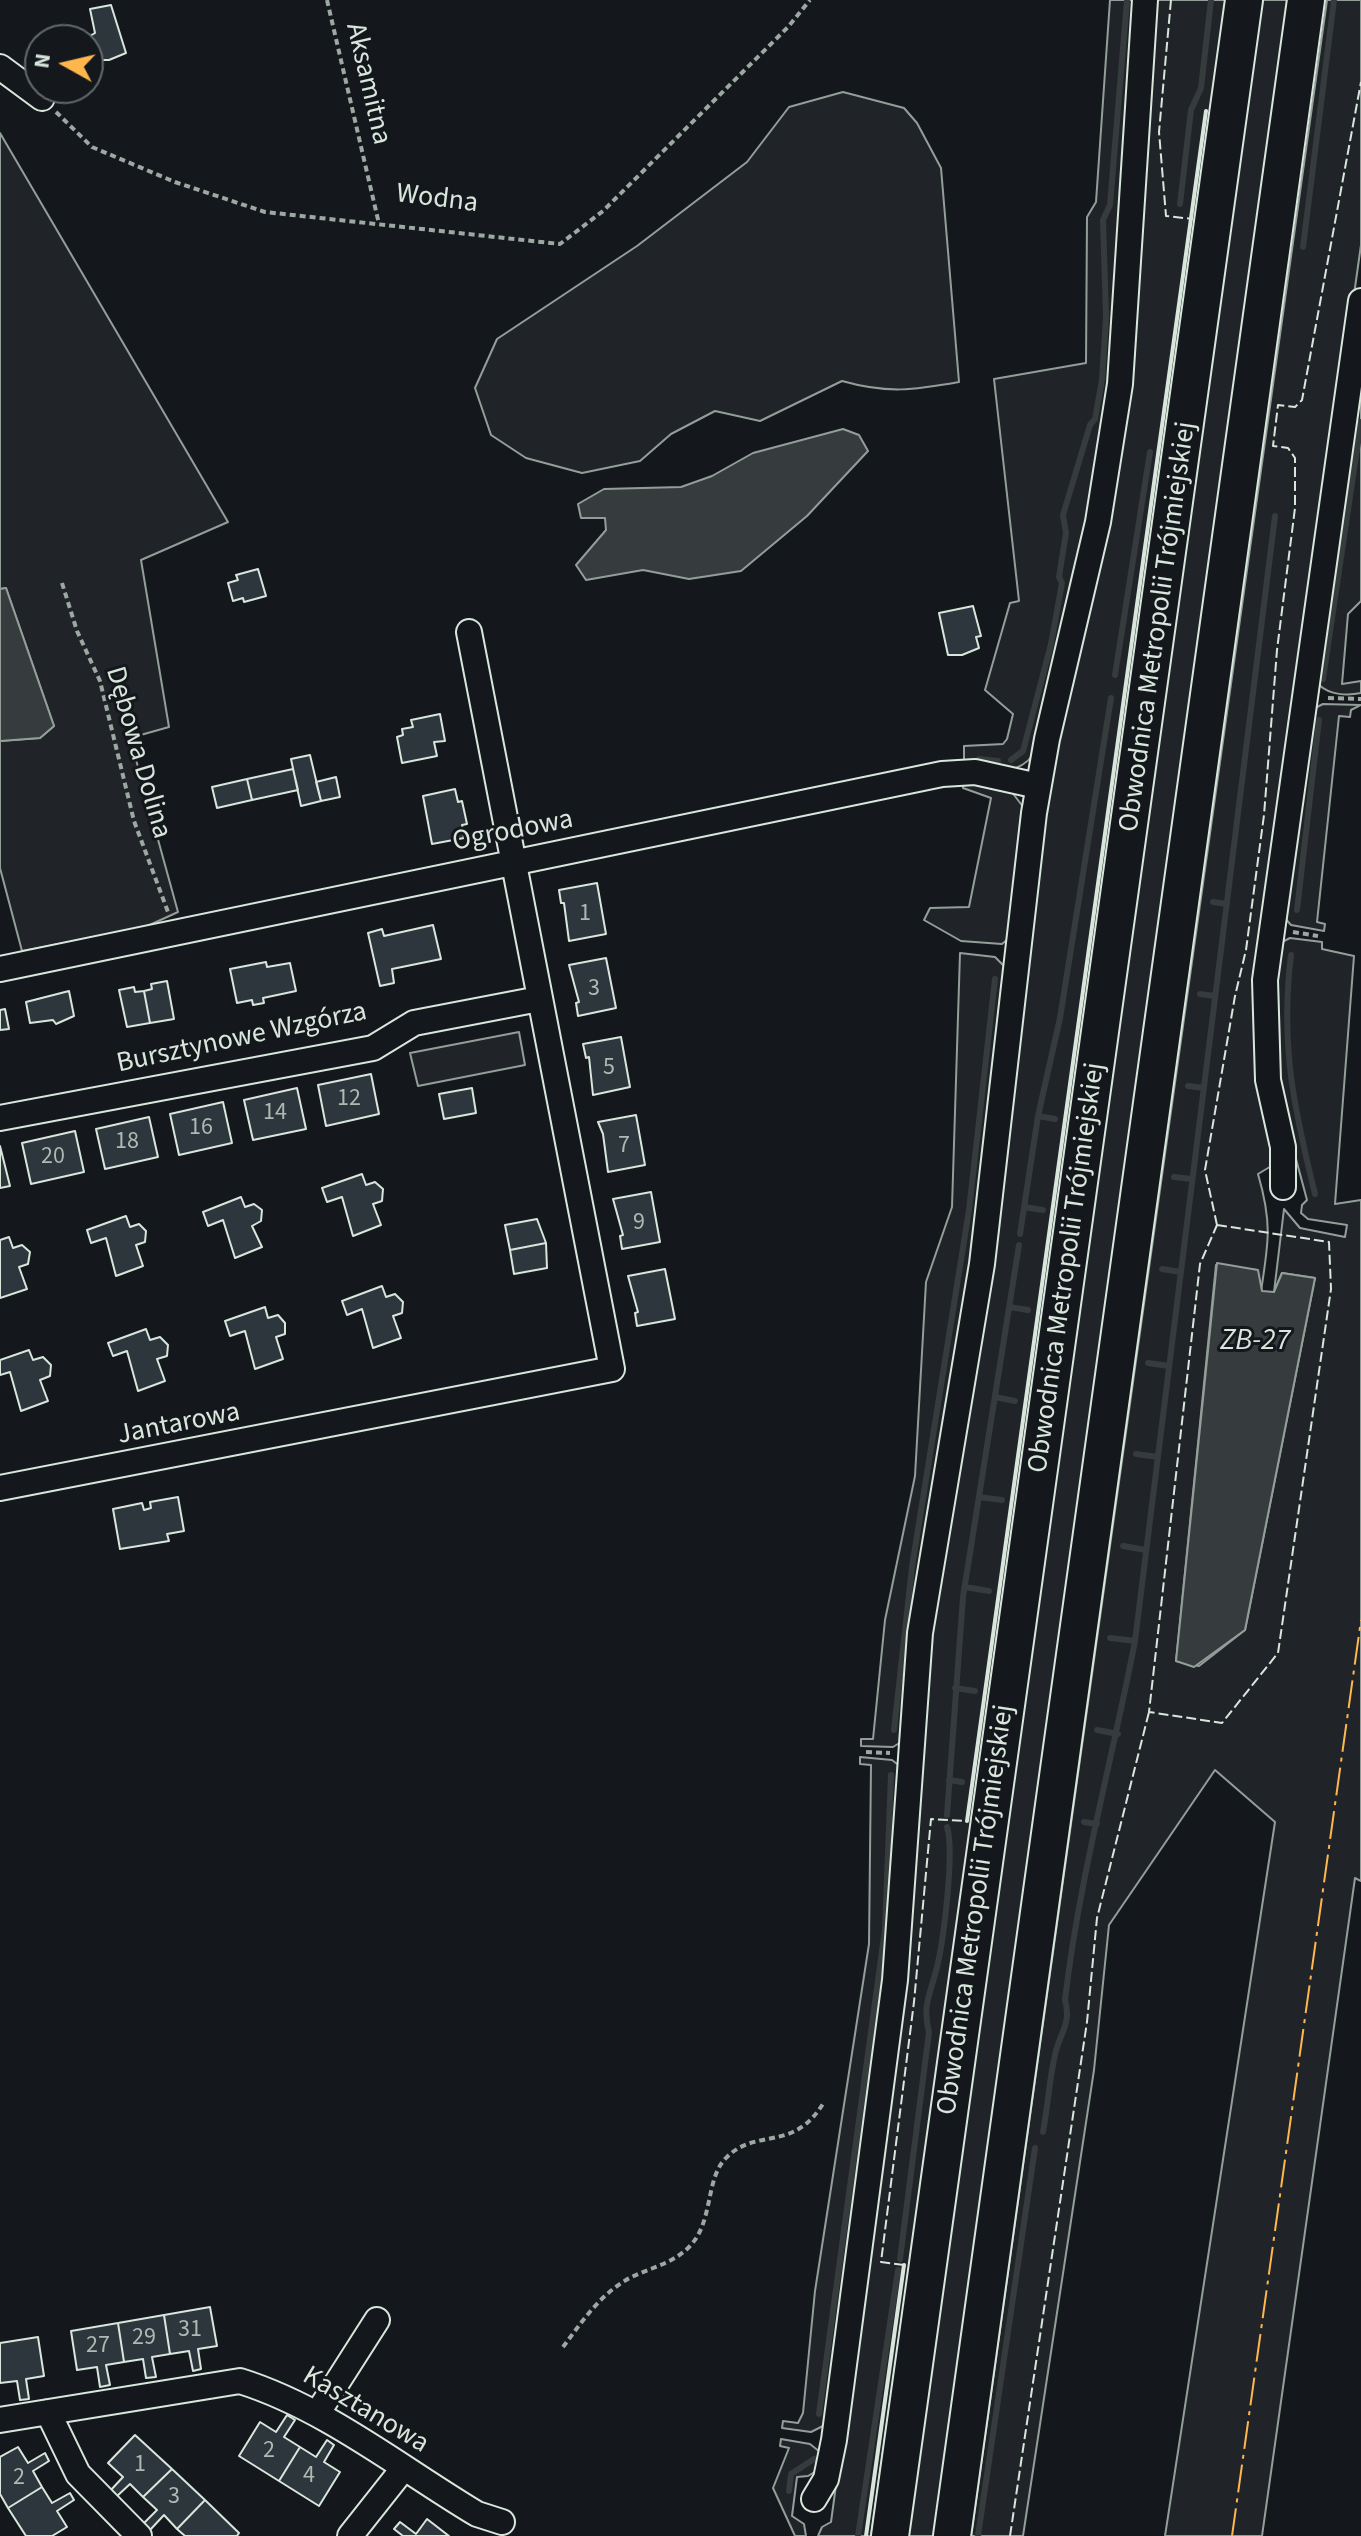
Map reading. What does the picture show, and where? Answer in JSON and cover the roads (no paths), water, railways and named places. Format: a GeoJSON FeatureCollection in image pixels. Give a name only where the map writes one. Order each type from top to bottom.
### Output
{"type":"FeatureCollection","features":[{"type":"Feature","properties":{"kind":"highway","name":"Obwodnica Metropolii Trójmiejskiej"},"geometry":{"type":"LineString","coordinates":[[890,2536],[1244,0]]}},
{"type":"Feature","properties":{"kind":"highway"},"geometry":{"type":"LineString","coordinates":[[952,2536],[1306,0]]}},
{"type":"Feature","properties":{"kind":"street"},"geometry":{"type":"LineString","coordinates":[[814,2499],[826,2479],[834,2440],[889,2026],[920,1633],[982,1264],[1038,786],[1098,522],[1120,384],[1145,0]]}},
{"type":"Feature","properties":{"kind":"street"},"geometry":{"type":"LineString","coordinates":[[0,67],[24,85]]}},
{"type":"Feature","properties":{"kind":"street"},"geometry":{"type":"LineString","coordinates":[[1283,1187],[1283,1147],[1268,1080],[1265,980],[1361,301]]}},
{"type":"Feature","properties":{"kind":"street"},"geometry":{"type":"LineString","coordinates":[[469,632],[539,999]]}},
{"type":"Feature","properties":{"kind":"street","name":"Ogrodowa"},"geometry":{"type":"LineString","coordinates":[[0,969],[942,774],[975,772],[1038,786]]}},
{"type":"Feature","properties":{"kind":"street","name":"Bursztynowe Wzgórza"},"geometry":{"type":"LineString","coordinates":[[0,1118],[373,1048],[414,1023],[539,999]]}},
{"type":"Feature","properties":{"kind":"street","name":"Jantarowa"},"geometry":{"type":"LineString","coordinates":[[0,1488],[612,1369],[539,999]]}},
{"type":"Feature","properties":{"kind":"street"},"geometry":{"type":"LineString","coordinates":[[317,2414],[377,2320]]}},
{"type":"Feature","properties":{"kind":"street","name":"Kasztanowa"},"geometry":{"type":"LineString","coordinates":[[0,2420],[240,2381],[278,2393],[477,2514],[502,2522]]}},
{"type":"Feature","properties":{"kind":"street"},"geometry":{"type":"LineString","coordinates":[[48,2412],[78,2474],[139,2536]]}},
{"type":"Feature","properties":{"kind":"street"},"geometry":{"type":"LineString","coordinates":[[350,2536],[403,2469]]}},
{"type":"Feature","properties":{"kind":"water"},"geometry":{"type":"Polygon","coordinates":[[[843,429],[859,435],[868,451],[807,516],[741,571],[689,579],[643,570],[586,580],[576,565],[606,530],[605,518],[581,518],[578,504],[604,489],[681,487],[712,476],[753,453],[843,429]]]}},
{"type":"Feature","properties":{"kind":"water"},"geometry":{"type":"Polygon","coordinates":[[[6,588],[54,726],[40,738],[0,741],[0,589],[6,588]]]}},
{"type":"Feature","properties":{"kind":"water","name":"ZB-27"},"geometry":{"type":"Polygon","coordinates":[[[1217,1263],[1258,1270],[1262,1291],[1274,1292],[1282,1273],[1315,1278],[1245,1630],[1194,1667],[1176,1661],[1217,1263]]]}},
{"type":"Feature","properties":{"kind":"waterway"},"geometry":{"type":"LineString","coordinates":[[1011,760],[1023,751],[1051,644],[1062,583],[1059,577],[1066,533],[1063,515],[1090,425],[1095,419],[1102,380],[1106,317],[1103,220],[1110,205],[1127,0]]}},
{"type":"Feature","properties":{"kind":"waterway"},"geometry":{"type":"LineString","coordinates":[[1180,204],[1191,110],[1201,88],[1211,0]]}},
{"type":"Feature","properties":{"kind":"waterway"},"geometry":{"type":"LineString","coordinates":[[1303,247],[1334,0]]}},
{"type":"Feature","properties":{"kind":"waterway"},"geometry":{"type":"LineString","coordinates":[[1323,679],[1361,422]]}},
{"type":"Feature","properties":{"kind":"waterway"},"geometry":{"type":"LineString","coordinates":[[1115,675],[1150,452]]}},
{"type":"Feature","properties":{"kind":"waterway"},"geometry":{"type":"LineString","coordinates":[[1043,2132],[1053,2064],[1067,2016],[1065,2000],[1079,1910],[1135,1641],[1275,516]]}},
{"type":"Feature","properties":{"kind":"waterway"},"geometry":{"type":"LineString","coordinates":[[1020,1234],[1038,1116],[1060,1018],[1111,698]]}},
{"type":"Feature","properties":{"kind":"waterway"},"geometry":{"type":"LineString","coordinates":[[1297,910],[1319,720]]}},
{"type":"Feature","properties":{"kind":"waterway"},"geometry":{"type":"LineString","coordinates":[[979,759],[998,761]]}},
{"type":"Feature","properties":{"kind":"waterway"},"geometry":{"type":"LineString","coordinates":[[1213,902],[1227,904]]}},
{"type":"Feature","properties":{"kind":"waterway"},"geometry":{"type":"LineString","coordinates":[[1291,955],[1288,1047],[1295,1104],[1315,1194]]}},
{"type":"Feature","properties":{"kind":"waterway"},"geometry":{"type":"LineString","coordinates":[[894,1730],[912,1567],[969,1210],[995,979]]}},
{"type":"Feature","properties":{"kind":"waterway"},"geometry":{"type":"LineString","coordinates":[[1200,994],[1215,996]]}},
{"type":"Feature","properties":{"kind":"waterway"},"geometry":{"type":"LineString","coordinates":[[1188,1086],[1204,1088]]}},
{"type":"Feature","properties":{"kind":"waterway"},"geometry":{"type":"LineString","coordinates":[[1038,1116],[1055,1119]]}},
{"type":"Feature","properties":{"kind":"waterway"},"geometry":{"type":"LineString","coordinates":[[1174,1177],[1192,1179]]}},
{"type":"Feature","properties":{"kind":"waterway"},"geometry":{"type":"LineString","coordinates":[[1024,1207],[1043,1210]]}},
{"type":"Feature","properties":{"kind":"waterway"},"geometry":{"type":"LineString","coordinates":[[947,1815],[963,1597],[1019,1245]]}},
{"type":"Feature","properties":{"kind":"waterway"},"geometry":{"type":"LineString","coordinates":[[1162,1269],[1181,1272]]}},
{"type":"Feature","properties":{"kind":"waterway"},"geometry":{"type":"LineString","coordinates":[[1009,1307],[1028,1310]]}},
{"type":"Feature","properties":{"kind":"waterway"},"geometry":{"type":"LineString","coordinates":[[1148,1363],[1169,1366]]}},
{"type":"Feature","properties":{"kind":"waterway"},"geometry":{"type":"LineString","coordinates":[[995,1397],[1015,1401]]}},
{"type":"Feature","properties":{"kind":"waterway"},"geometry":{"type":"LineString","coordinates":[[1136,1454],[1158,1457]]}},
{"type":"Feature","properties":{"kind":"waterway"},"geometry":{"type":"LineString","coordinates":[[979,1497],[1002,1500]]}},
{"type":"Feature","properties":{"kind":"waterway"},"geometry":{"type":"LineString","coordinates":[[1123,1546],[1146,1550]]}},
{"type":"Feature","properties":{"kind":"waterway"},"geometry":{"type":"LineString","coordinates":[[965,1587],[989,1591]]}},
{"type":"Feature","properties":{"kind":"waterway"},"geometry":{"type":"LineString","coordinates":[[1110,1638],[1135,1641]]}},
{"type":"Feature","properties":{"kind":"waterway"},"geometry":{"type":"LineString","coordinates":[[955,1688],[975,1691]]}},
{"type":"Feature","properties":{"kind":"waterway"},"geometry":{"type":"LineString","coordinates":[[1097,1730],[1118,1734]]}},
{"type":"Feature","properties":{"kind":"waterway"},"geometry":{"type":"LineString","coordinates":[[819,2414],[885,1929],[891,1775]]}},
{"type":"Feature","properties":{"kind":"waterway"},"geometry":{"type":"LineString","coordinates":[[949,1780],[962,1782]]}},
{"type":"Feature","properties":{"kind":"waterway"},"geometry":{"type":"LineString","coordinates":[[1084,1822],[1097,1824]]}},
{"type":"Feature","properties":{"kind":"waterway"},"geometry":{"type":"LineString","coordinates":[[900,2259],[929,2032],[927,2008],[939,1958],[947,1899],[950,1856],[947,1827]]}},
{"type":"Feature","properties":{"kind":"waterway"},"geometry":{"type":"LineString","coordinates":[[978,2536],[1035,2148]]}},
{"type":"Feature","properties":{"kind":"waterway"},"geometry":{"type":"LineString","coordinates":[[858,2536],[898,2270]]}},
{"type":"Feature","properties":{"kind":"waterway"},"geometry":{"type":"LineString","coordinates":[[789,2491],[791,2474],[814,2459]]}}]}
